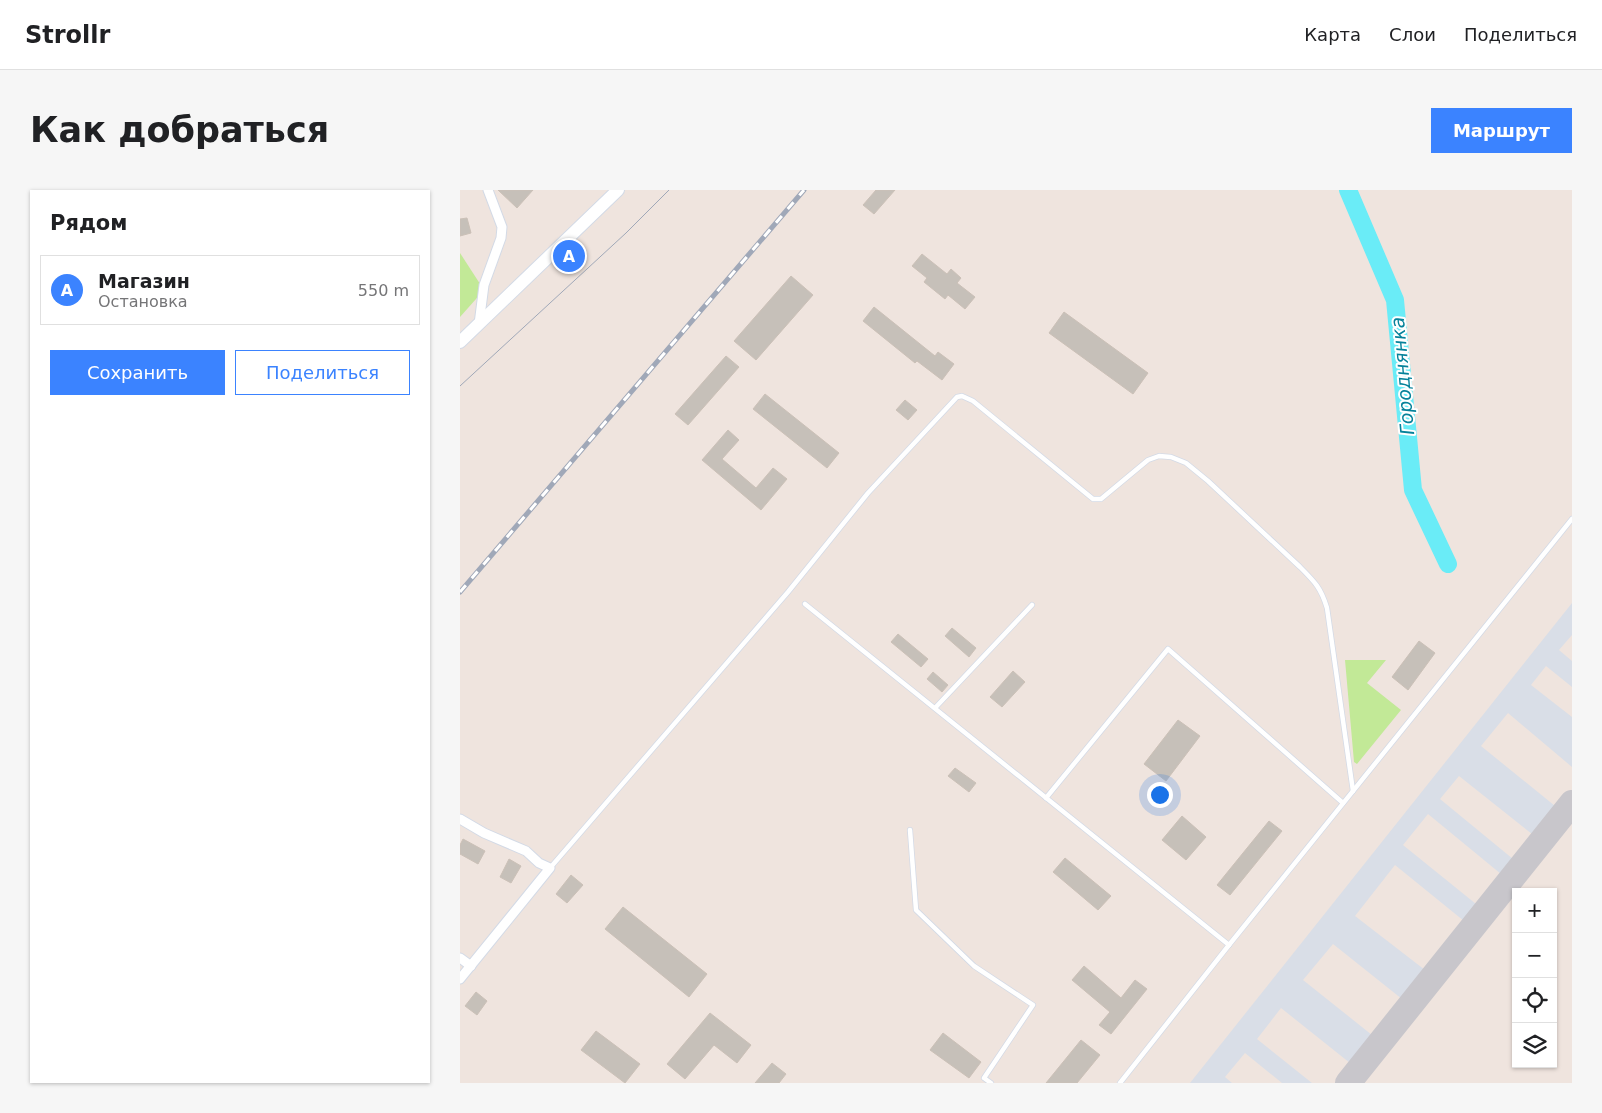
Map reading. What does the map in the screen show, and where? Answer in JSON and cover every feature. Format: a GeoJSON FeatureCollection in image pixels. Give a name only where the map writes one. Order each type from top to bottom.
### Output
{"type":"FeatureCollection","features":[{"type":"Feature","properties":{"kind":"main road"},"geometry":{"type":"LineString","coordinates":[[460,342],[618,190]]}},
{"type":"Feature","properties":{"kind":"street"},"geometry":{"type":"LineString","coordinates":[[479,324],[484,285],[501,238],[502,227],[488,190]]}},
{"type":"Feature","properties":{"kind":"street"},"geometry":{"type":"LineString","coordinates":[[460,819],[484,834],[526,851],[539,863],[550,868],[460,980]]}},
{"type":"Feature","properties":{"kind":"street"},"geometry":{"type":"LineString","coordinates":[[460,958],[471,966]]}},
{"type":"Feature","properties":{"kind":"lane"},"geometry":{"type":"LineString","coordinates":[[550,868],[788,592],[868,493],[957,397],[962,396],[973,401],[1093,500],[1102,499],[1148,460],[1153,458],[1159,456],[1171,457],[1186,463],[1208,481],[1306,573],[1322,592],[1327,608],[1353,790]]}},
{"type":"Feature","properties":{"kind":"lane"},"geometry":{"type":"LineString","coordinates":[[1120,1083],[1572,519]]}},
{"type":"Feature","properties":{"kind":"lane"},"geometry":{"type":"LineString","coordinates":[[805,604],[1229,945]]}},
{"type":"Feature","properties":{"kind":"lane"},"geometry":{"type":"LineString","coordinates":[[935,708],[1032,605]]}},
{"type":"Feature","properties":{"kind":"lane"},"geometry":{"type":"LineString","coordinates":[[1046,798],[1168,649],[1343,803]]}},
{"type":"Feature","properties":{"kind":"lane"},"geometry":{"type":"LineString","coordinates":[[910,830],[916,910],[974,966],[1033,1005],[980,1083]]}},
{"type":"Feature","properties":{"kind":"lane"},"geometry":{"type":"LineString","coordinates":[[984,1078],[991,1083]]}},
{"type":"Feature","properties":{"kind":"shaded area"},"geometry":{"type":"Polygon","coordinates":[[[1572,603],[1572,635],[1559,650],[1572,661],[1572,687],[1546,666],[1531,685],[1572,717],[1572,767],[1508,713],[1481,746],[1555,806],[1532,834],[1459,776],[1440,799],[1513,859],[1501,874],[1428,814],[1403,845],[1476,904],[1464,921],[1395,865],[1355,916],[1425,970],[1402,999],[1333,944],[1303,980],[1372,1035],[1350,1063],[1281,1008],[1257,1039],[1312,1083],[1282,1083],[1245,1053],[1225,1077],[1232,1083],[1190,1083],[1572,603]]]}},
{"type":"Feature","properties":{"kind":"green space"},"geometry":{"type":"Polygon","coordinates":[[[460,253],[484,290],[460,317],[460,253]]]}},
{"type":"Feature","properties":{"kind":"green space"},"geometry":{"type":"Polygon","coordinates":[[[1345,660],[1386,660],[1367,683],[1401,710],[1357,764],[1354,762],[1345,660]]]}},
{"type":"Feature","properties":{"kind":"building"},"geometry":{"type":"Polygon","coordinates":[[[498,190],[533,190],[517,208],[498,190]]]}},
{"type":"Feature","properties":{"kind":"building"},"geometry":{"type":"Polygon","coordinates":[[[876,190],[895,190],[874,214],[863,205],[876,190]]]}},
{"type":"Feature","properties":{"kind":"building"},"geometry":{"type":"Polygon","coordinates":[[[467,218],[471,233],[460,236],[460,219],[467,218]]]}},
{"type":"Feature","properties":{"kind":"building"},"geometry":{"type":"Polygon","coordinates":[[[922,254],[947,274],[951,269],[961,278],[957,283],[975,297],[965,309],[948,295],[945,299],[924,282],[927,278],[912,266],[922,254]]]}},
{"type":"Feature","properties":{"kind":"building"},"geometry":{"type":"Polygon","coordinates":[[[791,276],[813,295],[756,360],[734,341],[791,276]]]}},
{"type":"Feature","properties":{"kind":"building"},"geometry":{"type":"Polygon","coordinates":[[[874,307],[935,356],[938,352],[954,364],[942,380],[917,361],[915,363],[863,321],[874,307]]]}},
{"type":"Feature","properties":{"kind":"building"},"geometry":{"type":"Polygon","coordinates":[[[1064,312],[1148,373],[1133,394],[1049,333],[1064,312]]]}},
{"type":"Feature","properties":{"kind":"building"},"geometry":{"type":"Polygon","coordinates":[[[726,356],[739,367],[688,425],[675,414],[726,356]]]}},
{"type":"Feature","properties":{"kind":"building"},"geometry":{"type":"Polygon","coordinates":[[[765,394],[839,453],[827,468],[753,409],[765,394]]]}},
{"type":"Feature","properties":{"kind":"building"},"geometry":{"type":"Polygon","coordinates":[[[905,400],[917,410],[908,420],[896,410],[905,400]]]}},
{"type":"Feature","properties":{"kind":"building"},"geometry":{"type":"Polygon","coordinates":[[[728,430],[739,440],[722,459],[756,488],[773,468],[787,479],[761,510],[702,460],[728,430]]]}},
{"type":"Feature","properties":{"kind":"building"},"geometry":{"type":"Polygon","coordinates":[[[952,628],[976,648],[969,657],[945,636],[952,628]]]}},
{"type":"Feature","properties":{"kind":"building"},"geometry":{"type":"Polygon","coordinates":[[[898,634],[928,659],[921,667],[891,642],[898,634]]]}},
{"type":"Feature","properties":{"kind":"building"},"geometry":{"type":"Polygon","coordinates":[[[1419,641],[1435,653],[1408,690],[1392,677],[1419,641]]]}},
{"type":"Feature","properties":{"kind":"building"},"geometry":{"type":"Polygon","coordinates":[[[1013,671],[1025,682],[1002,707],[990,697],[1013,671]]]}},
{"type":"Feature","properties":{"kind":"building"},"geometry":{"type":"Polygon","coordinates":[[[933,672],[948,685],[942,692],[927,679],[933,672]]]}},
{"type":"Feature","properties":{"kind":"building"},"geometry":{"type":"Polygon","coordinates":[[[1178,720],[1200,736],[1166,781],[1144,764],[1178,720]]]}},
{"type":"Feature","properties":{"kind":"building"},"geometry":{"type":"Polygon","coordinates":[[[955,768],[976,783],[969,792],[948,776],[955,768]]]}},
{"type":"Feature","properties":{"kind":"building"},"geometry":{"type":"Polygon","coordinates":[[[1182,816],[1206,837],[1186,860],[1162,840],[1182,816]]]}},
{"type":"Feature","properties":{"kind":"building"},"geometry":{"type":"Polygon","coordinates":[[[1269,821],[1282,831],[1230,895],[1217,885],[1269,821]]]}},
{"type":"Feature","properties":{"kind":"building"},"geometry":{"type":"Polygon","coordinates":[[[463,839],[485,851],[478,864],[460,854],[460,845],[463,839]]]}},
{"type":"Feature","properties":{"kind":"building"},"geometry":{"type":"Polygon","coordinates":[[[1065,858],[1111,896],[1098,910],[1053,872],[1065,858]]]}},
{"type":"Feature","properties":{"kind":"building"},"geometry":{"type":"Polygon","coordinates":[[[509,859],[521,866],[511,883],[500,877],[509,859]]]}},
{"type":"Feature","properties":{"kind":"building"},"geometry":{"type":"Polygon","coordinates":[[[571,875],[583,885],[567,903],[556,894],[571,875]]]}},
{"type":"Feature","properties":{"kind":"building"},"geometry":{"type":"Polygon","coordinates":[[[623,907],[707,974],[689,997],[605,929],[623,907]]]}},
{"type":"Feature","properties":{"kind":"building"},"geometry":{"type":"Polygon","coordinates":[[[1084,966],[1121,998],[1135,980],[1147,989],[1111,1034],[1099,1025],[1110,1012],[1072,980],[1084,966]]]}},
{"type":"Feature","properties":{"kind":"building"},"geometry":{"type":"Polygon","coordinates":[[[476,992],[487,1001],[477,1015],[465,1006],[476,992]]]}},
{"type":"Feature","properties":{"kind":"building"},"geometry":{"type":"Polygon","coordinates":[[[710,1013],[751,1045],[737,1063],[714,1045],[685,1079],[667,1064],[710,1013]]]}},
{"type":"Feature","properties":{"kind":"building"},"geometry":{"type":"Polygon","coordinates":[[[596,1031],[640,1064],[625,1083],[581,1050],[596,1031]]]}},
{"type":"Feature","properties":{"kind":"building"},"geometry":{"type":"Polygon","coordinates":[[[943,1033],[981,1062],[969,1078],[930,1050],[943,1033]]]}},
{"type":"Feature","properties":{"kind":"building"},"geometry":{"type":"Polygon","coordinates":[[[1081,1040],[1100,1055],[1077,1083],[1046,1083],[1081,1040]]]}},
{"type":"Feature","properties":{"kind":"building"},"geometry":{"type":"Polygon","coordinates":[[[772,1063],[786,1074],[779,1083],[755,1083],[772,1063]]]}},
{"type":"Feature","properties":{"kind":"waterway","name":"Городнянка"},"geometry":{"type":"LineString","coordinates":[[1348,190],[1395,300],[1413,490],[1448,564]]}},
{"type":"Feature","properties":{"kind":"taxiway"},"geometry":{"type":"LineString","coordinates":[[1348,1083],[1572,803]]}},
{"type":"Feature","properties":{"kind":"tram line"},"geometry":{"type":"LineString","coordinates":[[460,386],[626,233],[669,190]]}},
{"type":"Feature","properties":{"kind":"railway"},"geometry":{"type":"LineString","coordinates":[[460,592],[804,190]]}},
{"type":"Feature","properties":{"kind":"place","name":"Магазин"},"geometry":{"type":"Point","coordinates":[569,256]}}]}
